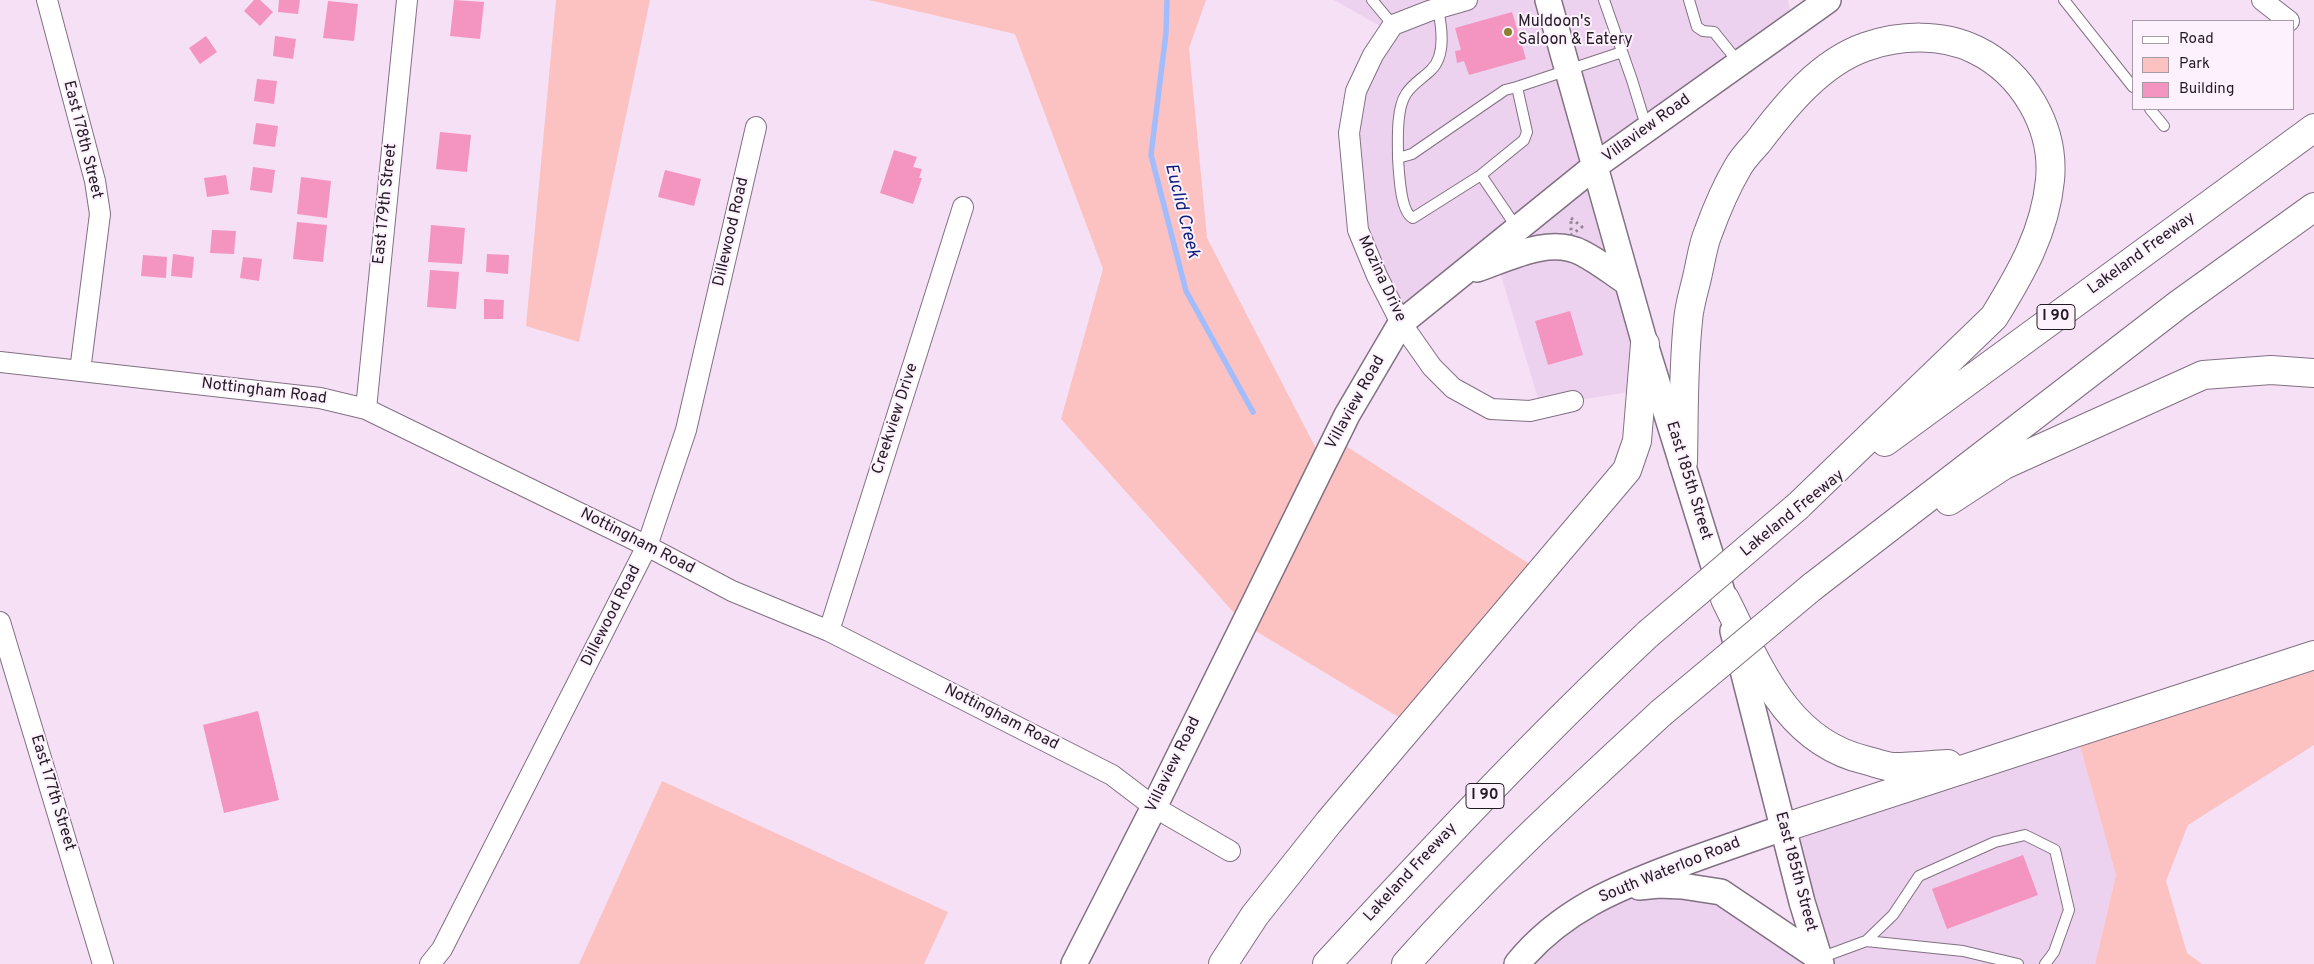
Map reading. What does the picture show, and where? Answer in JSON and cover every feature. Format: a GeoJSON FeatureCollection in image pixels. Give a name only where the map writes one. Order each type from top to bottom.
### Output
{"type":"FeatureCollection","features":[{"type":"Feature","properties":{"kind":"highway"},"geometry":{"type":"LineString","coordinates":[[1683,462],[1688,320],[1707,234],[1738,166],[1782,110],[1823,70],[1863,48],[1902,37],[1940,40],[1975,49],[2003,68],[2028,94],[2042,122],[2049,153],[2050,177],[2046,206],[2038,235],[2018,277],[1994,317],[1798,506]]}},
{"type":"Feature","properties":{"kind":"highway","name":"Lakeland Freeway"},"geometry":{"type":"LineString","coordinates":[[1328,964],[1439,842],[1588,690],[1648,634],[1798,506],[2314,128]]}},
{"type":"Feature","properties":{"kind":"highway"},"geometry":{"type":"LineString","coordinates":[[1406,964],[1455,909],[1661,714],[1812,587],[2179,304],[2314,207]]}},
{"type":"Feature","properties":{"kind":"highway"},"geometry":{"type":"LineString","coordinates":[[1223,964],[1255,915],[1329,822],[1627,470],[1637,441],[1645,344]]}},
{"type":"Feature","properties":{"kind":"highway"},"geometry":{"type":"LineString","coordinates":[[1812,587],[2004,466],[2203,375],[2271,370],[2314,373]]}},
{"type":"Feature","properties":{"kind":"highway"},"geometry":{"type":"LineString","coordinates":[[1724,599],[1774,695],[1797,721],[1817,738],[1848,756],[1892,767],[1984,761]]}},
{"type":"Feature","properties":{"kind":"highway"},"geometry":{"type":"LineString","coordinates":[[1784,828],[1984,761],[2314,655]]}},
{"type":"Feature","properties":{"kind":"street","name":"East 178th Street"},"geometry":{"type":"LineString","coordinates":[[47,0],[95,181],[100,214],[80,371]]}},
{"type":"Feature","properties":{"kind":"street","name":"East 179th Street"},"geometry":{"type":"LineString","coordinates":[[366,409],[406,0]]}},
{"type":"Feature","properties":{"kind":"street","name":"East 185th Street"},"geometry":{"type":"LineString","coordinates":[[1548,0],[1645,344],[1724,599],[1820,961]]}},
{"type":"Feature","properties":{"kind":"street","name":"Villaview Road"},"geometry":{"type":"LineString","coordinates":[[1074,964],[1154,807],[1347,415],[1401,323],[1595,166],[1828,0]]}},
{"type":"Feature","properties":{"kind":"street"},"geometry":{"type":"LineString","coordinates":[[2262,0],[2288,20]]}},
{"type":"Feature","properties":{"kind":"street"},"geometry":{"type":"LineString","coordinates":[[1393,25],[1450,4]]}},
{"type":"Feature","properties":{"kind":"street","name":"Mozina Drive"},"geometry":{"type":"LineString","coordinates":[[1393,25],[1373,55],[1356,91],[1349,133],[1358,230],[1377,276],[1401,323],[1432,367],[1454,388],[1492,409],[1530,411],[1573,401]]}},
{"type":"Feature","properties":{"kind":"street","name":"Dillewood Road"},"geometry":{"type":"LineString","coordinates":[[430,964],[442,949],[647,546],[686,430],[756,127]]}},
{"type":"Feature","properties":{"kind":"street","name":"Creekview Drive"},"geometry":{"type":"LineString","coordinates":[[829,631],[963,206]]}},
{"type":"Feature","properties":{"kind":"street"},"geometry":{"type":"LineString","coordinates":[[1461,275],[1534,250],[1560,247],[1581,252],[1628,283]]}},
{"type":"Feature","properties":{"kind":"street","name":"Nottingham Road"},"geometry":{"type":"LineString","coordinates":[[0,362],[320,398],[366,409],[647,546],[732,591],[829,631],[1112,775],[1154,807],[1230,851]]}},
{"type":"Feature","properties":{"kind":"street","name":"East 177th Street"},"geometry":{"type":"LineString","coordinates":[[0,622],[104,964]]}},
{"type":"Feature","properties":{"kind":"street","name":"South Waterloo Road"},"geometry":{"type":"LineString","coordinates":[[1517,964],[1549,933],[1578,909],[1614,889],[1784,828]]}},
{"type":"Feature","properties":{"kind":"street"},"geometry":{"type":"LineString","coordinates":[[1614,889],[1659,885],[1721,892],[1820,961]]}},
{"type":"Feature","properties":{"kind":"lane"},"geometry":{"type":"LineString","coordinates":[[1372,0],[1393,25]]}},
{"type":"Feature","properties":{"kind":"lane"},"geometry":{"type":"LineString","coordinates":[[1604,0],[1647,130]]}},
{"type":"Feature","properties":{"kind":"lane"},"geometry":{"type":"LineString","coordinates":[[1689,0],[1697,27],[1703,31],[1714,32],[1739,63]]}},
{"type":"Feature","properties":{"kind":"lane"},"geometry":{"type":"LineString","coordinates":[[2064,0],[2132,87]]}},
{"type":"Feature","properties":{"kind":"lane"},"geometry":{"type":"LineString","coordinates":[[1450,4],[1441,23],[1440,58],[1433,69],[1405,95],[1397,130],[1398,158],[1405,209],[1410,216],[1413,218],[1480,176],[1524,140],[1527,132],[1516,87]]}},
{"type":"Feature","properties":{"kind":"lane"},"geometry":{"type":"LineString","coordinates":[[1398,158],[1412,154],[1505,90],[1622,52]]}},
{"type":"Feature","properties":{"kind":"lane"},"geometry":{"type":"LineString","coordinates":[[2151,110],[2164,126]]}},
{"type":"Feature","properties":{"kind":"lane"},"geometry":{"type":"LineString","coordinates":[[1480,176],[1518,229]]}},
{"type":"Feature","properties":{"kind":"lane"},"geometry":{"type":"LineString","coordinates":[[1820,961],[1866,942],[1893,915],[1918,876],[1995,842],[2025,835],[2055,850],[2069,910],[2054,952],[2045,964]]}},
{"type":"Feature","properties":{"kind":"lane"},"geometry":{"type":"LineString","coordinates":[[1866,942],[1963,951],[2018,964]]}},
{"type":"Feature","properties":{"kind":"shaded area"},"geometry":{"type":"Polygon","coordinates":[[[1334,0],[1788,0],[1794,24],[1595,166],[1645,344],[1641,390],[1541,408],[1493,249],[1401,323],[1377,276],[1349,133],[1389,31],[1334,0]]]}},
{"type":"Feature","properties":{"kind":"shaded area"},"geometry":{"type":"Polygon","coordinates":[[[2076,732],[2116,875],[2095,964],[1517,964],[1614,889],[1682,886],[1803,946],[1783,828],[2076,732]]]}},
{"type":"Feature","properties":{"kind":"green space"},"geometry":{"type":"Polygon","coordinates":[[[556,0],[650,0],[579,342],[526,326],[556,0]]]}},
{"type":"Feature","properties":{"kind":"green space"},"geometry":{"type":"Polygon","coordinates":[[[869,0],[1206,0],[1189,48],[1207,238],[1323,462],[1335,439],[1542,572],[1412,725],[1244,624],[1061,419],[1103,269],[1015,34],[869,0]]]}},
{"type":"Feature","properties":{"kind":"green space"},"geometry":{"type":"Polygon","coordinates":[[[2314,655],[2314,745],[2188,825],[2166,881],[2187,953],[2202,964],[2095,964],[2116,875],[2076,732],[2314,655]]]}},
{"type":"Feature","properties":{"kind":"green space"},"geometry":{"type":"Polygon","coordinates":[[[662,781],[948,912],[924,964],[579,964],[662,781]]]}},
{"type":"Feature","properties":{"kind":"building"},"geometry":{"type":"Polygon","coordinates":[[[254,0],[260,0],[273,12],[260,26],[244,11],[254,0]]]}},
{"type":"Feature","properties":{"kind":"building"},"geometry":{"type":"Polygon","coordinates":[[[279,0],[300,0],[298,14],[278,12],[279,0]]]}},
{"type":"Feature","properties":{"kind":"building"},"geometry":{"type":"Polygon","coordinates":[[[454,0],[484,2],[480,39],[450,36],[454,0]]]}},
{"type":"Feature","properties":{"kind":"building"},"geometry":{"type":"Polygon","coordinates":[[[328,1],[358,4],[354,41],[323,38],[328,1]]]}},
{"type":"Feature","properties":{"kind":"building"},"geometry":{"type":"Polygon","coordinates":[[[1512,12],[1526,59],[1469,75],[1464,61],[1457,63],[1455,51],[1461,50],[1455,28],[1512,12]]]}},
{"type":"Feature","properties":{"kind":"building"},"geometry":{"type":"Polygon","coordinates":[[[206,36],[217,52],[200,64],[189,48],[206,36]]]}},
{"type":"Feature","properties":{"kind":"building"},"geometry":{"type":"Polygon","coordinates":[[[275,36],[296,39],[293,59],[273,56],[275,36]]]}},
{"type":"Feature","properties":{"kind":"building"},"geometry":{"type":"Polygon","coordinates":[[[257,79],[277,81],[274,104],[254,101],[257,79]]]}},
{"type":"Feature","properties":{"kind":"building"},"geometry":{"type":"Polygon","coordinates":[[[256,123],[278,126],[275,147],[253,144],[256,123]]]}},
{"type":"Feature","properties":{"kind":"building"},"geometry":{"type":"Polygon","coordinates":[[[440,132],[471,135],[467,172],[436,169],[440,132]]]}},
{"type":"Feature","properties":{"kind":"building"},"geometry":{"type":"Polygon","coordinates":[[[894,150],[917,157],[913,167],[922,169],[919,178],[922,178],[913,204],[880,193],[894,150]]]}},
{"type":"Feature","properties":{"kind":"building"},"geometry":{"type":"Polygon","coordinates":[[[253,167],[275,170],[272,193],[250,190],[253,167]]]}},
{"type":"Feature","properties":{"kind":"building"},"geometry":{"type":"Polygon","coordinates":[[[665,170],[701,179],[694,206],[658,197],[665,170]]]}},
{"type":"Feature","properties":{"kind":"building"},"geometry":{"type":"Polygon","coordinates":[[[226,175],[229,194],[207,197],[204,178],[226,175]]]}},
{"type":"Feature","properties":{"kind":"building"},"geometry":{"type":"Polygon","coordinates":[[[301,177],[331,181],[327,218],[297,214],[301,177]]]}},
{"type":"Feature","properties":{"kind":"building"},"geometry":{"type":"Polygon","coordinates":[[[297,222],[327,225],[323,262],[293,259],[297,222]]]}},
{"type":"Feature","properties":{"kind":"building"},"geometry":{"type":"Polygon","coordinates":[[[431,225],[465,228],[462,264],[428,262],[431,225]]]}},
{"type":"Feature","properties":{"kind":"building"},"geometry":{"type":"Polygon","coordinates":[[[212,230],[236,231],[234,254],[210,253],[212,230]]]}},
{"type":"Feature","properties":{"kind":"building"},"geometry":{"type":"Polygon","coordinates":[[[173,254],[194,257],[192,278],[171,276],[173,254]]]}},
{"type":"Feature","properties":{"kind":"building"},"geometry":{"type":"Polygon","coordinates":[[[487,254],[509,255],[508,274],[486,272],[487,254]]]}},
{"type":"Feature","properties":{"kind":"building"},"geometry":{"type":"Polygon","coordinates":[[[143,255],[167,257],[166,278],[141,276],[143,255]]]}},
{"type":"Feature","properties":{"kind":"building"},"geometry":{"type":"Polygon","coordinates":[[[243,257],[262,259],[259,281],[240,278],[243,257]]]}},
{"type":"Feature","properties":{"kind":"building"},"geometry":{"type":"Polygon","coordinates":[[[430,270],[459,272],[456,309],[427,307],[430,270]]]}},
{"type":"Feature","properties":{"kind":"building"},"geometry":{"type":"Polygon","coordinates":[[[484,299],[504,300],[503,319],[484,319],[484,299]]]}},
{"type":"Feature","properties":{"kind":"building"},"geometry":{"type":"Polygon","coordinates":[[[1570,311],[1583,355],[1548,365],[1535,321],[1570,311]]]}},
{"type":"Feature","properties":{"kind":"building"},"geometry":{"type":"Polygon","coordinates":[[[258,711],[279,800],[224,813],[203,725],[258,711]]]}},
{"type":"Feature","properties":{"kind":"building"},"geometry":{"type":"Polygon","coordinates":[[[2023,855],[2038,895],[1947,929],[1932,889],[2023,855]]]}},
{"type":"Feature","properties":{"kind":"waterway","name":"Euclid Creek"},"geometry":{"type":"LineString","coordinates":[[1167,0],[1166,33],[1151,155],[1186,291],[1253,412]]}},
{"type":"Feature","properties":{"kind":"place","name":"Muldoon's Saloon & Eatery"},"geometry":{"type":"Point","coordinates":[1508,32]}}]}
